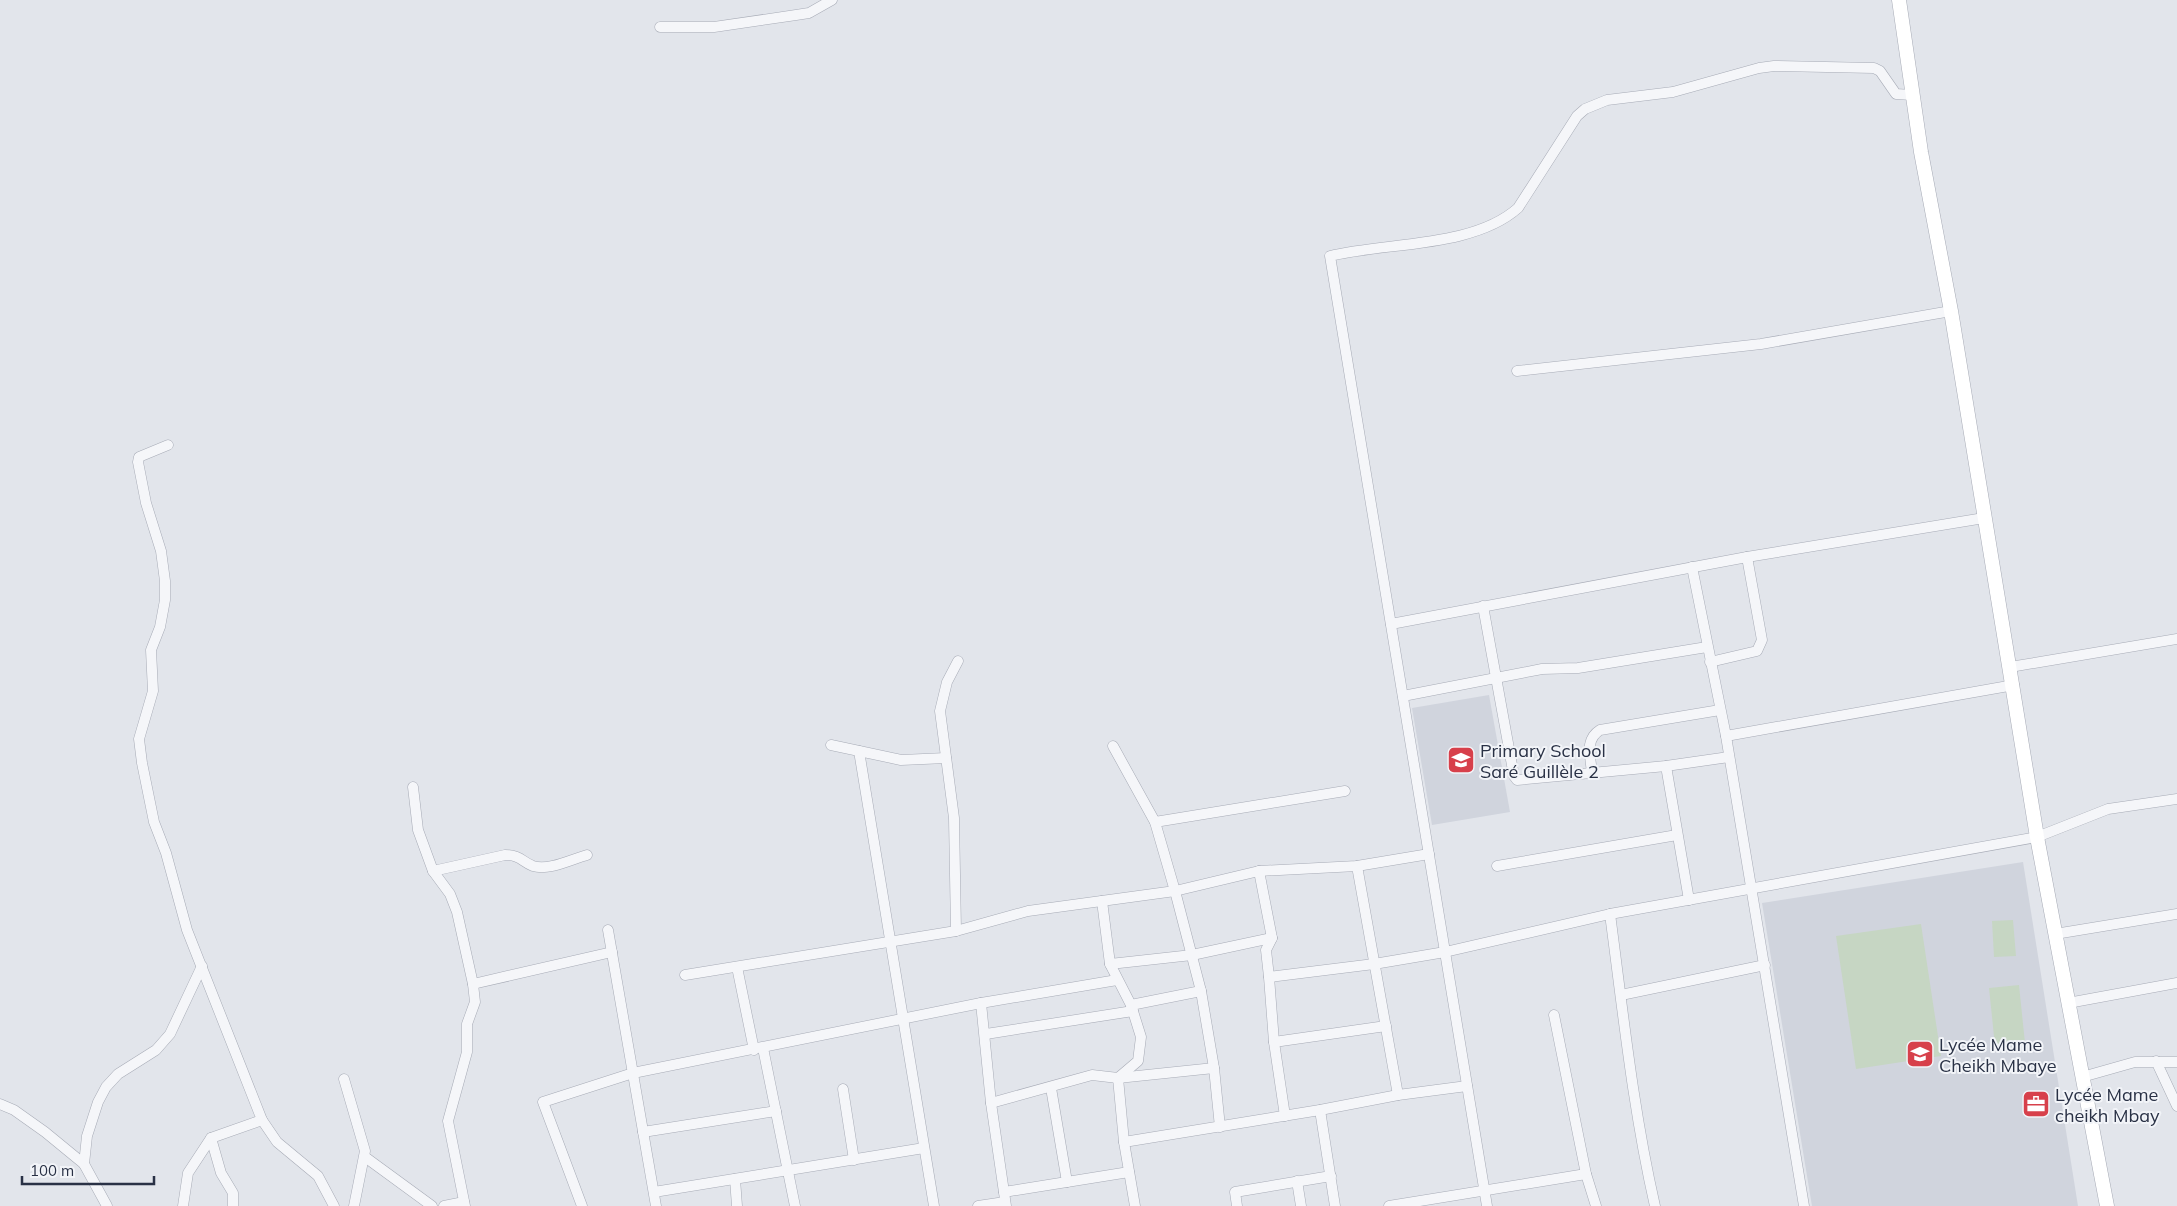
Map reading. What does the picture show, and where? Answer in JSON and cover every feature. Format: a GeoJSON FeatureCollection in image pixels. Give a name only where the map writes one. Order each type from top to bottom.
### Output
{"type":"FeatureCollection","features":[{"type":"Feature","properties":{"kind":"main road"},"geometry":{"type":"LineString","coordinates":[[1899,0],[1912,95],[2014,685],[2037,837],[2107,1206]]}},
{"type":"Feature","properties":{"kind":"street"},"geometry":{"type":"LineString","coordinates":[[660,27],[714,27],[796,15],[809,12],[832,0]]}},
{"type":"Feature","properties":{"kind":"street"},"geometry":{"type":"LineString","coordinates":[[1487,1206],[1330,256],[1458,236],[1490,227],[1506,220],[1518,208],[1577,116],[1590,106],[1606,100],[1682,90],[1759,68],[1774,66],[1874,68],[1880,71],[1896,94],[1912,95]]}},
{"type":"Feature","properties":{"kind":"street"},"geometry":{"type":"LineString","coordinates":[[1517,372],[1761,344],[1950,311]]}},
{"type":"Feature","properties":{"kind":"street"},"geometry":{"type":"LineString","coordinates":[[168,445],[139,457],[138,462],[146,503],[161,551],[165,591],[160,628],[152,650],[153,691],[139,739],[154,822],[166,853],[187,930],[262,1120],[277,1142],[318,1176],[334,1206]]}},
{"type":"Feature","properties":{"kind":"street"},"geometry":{"type":"LineString","coordinates":[[1391,624],[1747,556],[1984,518]]}},
{"type":"Feature","properties":{"kind":"street"},"geometry":{"type":"LineString","coordinates":[[1710,662],[1757,651],[1761,647],[1762,640],[1747,556]]}},
{"type":"Feature","properties":{"kind":"street"},"geometry":{"type":"LineString","coordinates":[[1692,567],[1730,757],[1804,1206]]}},
{"type":"Feature","properties":{"kind":"street"},"geometry":{"type":"LineString","coordinates":[[1483,606],[1514,776],[1517,780],[1592,774],[1730,757]]}},
{"type":"Feature","properties":{"kind":"street"},"geometry":{"type":"LineString","coordinates":[[2010,667],[2177,639]]}},
{"type":"Feature","properties":{"kind":"street"},"geometry":{"type":"LineString","coordinates":[[1403,696],[1542,669],[1578,668],[1707,647]]}},
{"type":"Feature","properties":{"kind":"street"},"geometry":{"type":"LineString","coordinates":[[956,931],[954,818],[940,711],[948,682],[958,661]]}},
{"type":"Feature","properties":{"kind":"street"},"geometry":{"type":"LineString","coordinates":[[1726,736],[2014,685]]}},
{"type":"Feature","properties":{"kind":"street"},"geometry":{"type":"LineString","coordinates":[[1592,774],[1589,741],[1591,736],[1600,730],[1720,710]]}},
{"type":"Feature","properties":{"kind":"street"},"geometry":{"type":"LineString","coordinates":[[831,745],[901,760],[946,758]]}},
{"type":"Feature","properties":{"kind":"street"},"geometry":{"type":"LineString","coordinates":[[1113,746],[1155,822],[1175,891],[1201,991],[1214,1068],[1220,1127]]}},
{"type":"Feature","properties":{"kind":"street"},"geometry":{"type":"LineString","coordinates":[[859,751],[934,1206]]}},
{"type":"Feature","properties":{"kind":"street"},"geometry":{"type":"LineString","coordinates":[[1666,766],[1688,900]]}},
{"type":"Feature","properties":{"kind":"street"},"geometry":{"type":"LineString","coordinates":[[413,787],[418,830],[433,870],[450,894],[457,912],[475,994],[466,1024],[467,1052],[448,1121],[465,1204],[444,1206]]}},
{"type":"Feature","properties":{"kind":"street"},"geometry":{"type":"LineString","coordinates":[[1155,822],[1345,791]]}},
{"type":"Feature","properties":{"kind":"street"},"geometry":{"type":"LineString","coordinates":[[1269,977],[1374,964],[1445,952],[1610,914],[2037,837],[2108,809],[2177,799]]}},
{"type":"Feature","properties":{"kind":"street"},"geometry":{"type":"LineString","coordinates":[[1497,866],[1677,835]]}},
{"type":"Feature","properties":{"kind":"street"},"geometry":{"type":"LineString","coordinates":[[685,975],[956,931],[1028,911],[1175,891],[1259,871],[1357,866],[1428,854]]}},
{"type":"Feature","properties":{"kind":"street"},"geometry":{"type":"LineString","coordinates":[[433,870],[505,855],[515,855],[533,866],[545,867],[587,855]]}},
{"type":"Feature","properties":{"kind":"street"},"geometry":{"type":"LineString","coordinates":[[1357,866],[1398,1095]]}},
{"type":"Feature","properties":{"kind":"street"},"geometry":{"type":"LineString","coordinates":[[1259,871],[1272,938],[1266,950],[1274,1042],[1285,1116]]}},
{"type":"Feature","properties":{"kind":"street"},"geometry":{"type":"LineString","coordinates":[[1102,901],[1110,964],[1132,1008],[1141,1037],[1138,1061],[1118,1078]]}},
{"type":"Feature","properties":{"kind":"street"},"geometry":{"type":"LineString","coordinates":[[1610,914],[1629,1071],[1655,1206]]}},
{"type":"Feature","properties":{"kind":"street"},"geometry":{"type":"LineString","coordinates":[[2055,934],[2177,914]]}},
{"type":"Feature","properties":{"kind":"street"},"geometry":{"type":"LineString","coordinates":[[608,930],[656,1206]]}},
{"type":"Feature","properties":{"kind":"street"},"geometry":{"type":"LineString","coordinates":[[1110,964],[1192,955],[1272,938]]}},
{"type":"Feature","properties":{"kind":"street"},"geometry":{"type":"LineString","coordinates":[[473,984],[612,952]]}},
{"type":"Feature","properties":{"kind":"street"},"geometry":{"type":"LineString","coordinates":[[1621,995],[1765,964]]}},
{"type":"Feature","properties":{"kind":"street"},"geometry":{"type":"LineString","coordinates":[[84,1164],[87,1136],[98,1102],[106,1086],[118,1074],[156,1050],[170,1034],[202,966]]}},
{"type":"Feature","properties":{"kind":"street"},"geometry":{"type":"LineString","coordinates":[[736,967],[776,1111],[795,1206]]}},
{"type":"Feature","properties":{"kind":"street"},"geometry":{"type":"LineString","coordinates":[[582,1206],[543,1102],[633,1073],[903,1021],[981,1004],[1117,980]]}},
{"type":"Feature","properties":{"kind":"street"},"geometry":{"type":"LineString","coordinates":[[2068,1003],[2177,982]]}},
{"type":"Feature","properties":{"kind":"street"},"geometry":{"type":"LineString","coordinates":[[986,1034],[1132,1008],[1201,991]]}},
{"type":"Feature","properties":{"kind":"street"},"geometry":{"type":"LineString","coordinates":[[981,1004],[986,1034],[991,1103],[1005,1200]]}},
{"type":"Feature","properties":{"kind":"street"},"geometry":{"type":"LineString","coordinates":[[1554,1015],[1586,1174],[1596,1206]]}},
{"type":"Feature","properties":{"kind":"street"},"geometry":{"type":"LineString","coordinates":[[1274,1042],[1386,1026]]}},
{"type":"Feature","properties":{"kind":"street"},"geometry":{"type":"LineString","coordinates":[[2156,1061],[2177,1106]]}},
{"type":"Feature","properties":{"kind":"street"},"geometry":{"type":"LineString","coordinates":[[2082,1077],[2135,1062],[2177,1062]]}},
{"type":"Feature","properties":{"kind":"street"},"geometry":{"type":"LineString","coordinates":[[991,1103],[1051,1088],[1092,1075],[1118,1078],[1214,1068]]}},
{"type":"Feature","properties":{"kind":"street"},"geometry":{"type":"LineString","coordinates":[[344,1078],[364,1144],[365,1157],[354,1206]]}},
{"type":"Feature","properties":{"kind":"street"},"geometry":{"type":"LineString","coordinates":[[1118,1078],[1124,1142],[1135,1206]]}},
{"type":"Feature","properties":{"kind":"street"},"geometry":{"type":"LineString","coordinates":[[1124,1142],[1320,1110],[1398,1095],[1467,1086]]}},
{"type":"Feature","properties":{"kind":"street"},"geometry":{"type":"LineString","coordinates":[[1051,1088],[1067,1182]]}},
{"type":"Feature","properties":{"kind":"street"},"geometry":{"type":"LineString","coordinates":[[843,1090],[854,1160]]}},
{"type":"Feature","properties":{"kind":"street"},"geometry":{"type":"LineString","coordinates":[[0,1104],[14,1110],[45,1132],[84,1164],[107,1206]]}},
{"type":"Feature","properties":{"kind":"street"},"geometry":{"type":"LineString","coordinates":[[1320,1110],[1336,1206]]}},
{"type":"Feature","properties":{"kind":"street"},"geometry":{"type":"LineString","coordinates":[[643,1132],[776,1111]]}},
{"type":"Feature","properties":{"kind":"street"},"geometry":{"type":"LineString","coordinates":[[183,1206],[188,1173],[211,1138],[262,1120]]}},
{"type":"Feature","properties":{"kind":"street"},"geometry":{"type":"LineString","coordinates":[[211,1138],[220,1173],[234,1193],[233,1206]]}},
{"type":"Feature","properties":{"kind":"street"},"geometry":{"type":"LineString","coordinates":[[654,1192],[924,1148]]}},
{"type":"Feature","properties":{"kind":"street"},"geometry":{"type":"LineString","coordinates":[[365,1157],[432,1206]]}},
{"type":"Feature","properties":{"kind":"street"},"geometry":{"type":"LineString","coordinates":[[978,1206],[1067,1182],[1129,1172]]}},
{"type":"Feature","properties":{"kind":"street"},"geometry":{"type":"LineString","coordinates":[[1389,1206],[1484,1189],[1586,1174]]}},
{"type":"Feature","properties":{"kind":"street"},"geometry":{"type":"LineString","coordinates":[[1237,1206],[1234,1192],[1330,1176]]}},
{"type":"Feature","properties":{"kind":"street"},"geometry":{"type":"LineString","coordinates":[[734,1179],[737,1206]]}},
{"type":"Feature","properties":{"kind":"street"},"geometry":{"type":"LineString","coordinates":[[1297,1181],[1301,1206]]}},
{"type":"Feature","properties":{"kind":"shaded area","name":"Primary School Saré Guillèle 2"},"geometry":{"type":"Polygon","coordinates":[[[1489,695],[1510,812],[1432,825],[1412,708],[1489,695]]]}},
{"type":"Feature","properties":{"kind":"shaded area","name":"Lycée Mame Cheikh Mbaye"},"geometry":{"type":"Polygon","coordinates":[[[2023,862],[2078,1206],[1812,1206],[1762,903],[2023,862]]]}},
{"type":"Feature","properties":{"kind":"green space"},"geometry":{"type":"Polygon","coordinates":[[[2013,920],[2016,956],[1994,957],[1992,921],[2013,920]]]}},
{"type":"Feature","properties":{"kind":"green space"},"geometry":{"type":"Polygon","coordinates":[[[1921,924],[1941,1056],[1856,1069],[1836,936],[1921,924]]]}},
{"type":"Feature","properties":{"kind":"green space"},"geometry":{"type":"Polygon","coordinates":[[[2019,985],[2025,1043],[1995,1046],[1989,988],[2019,985]]]}},
{"type":"Feature","properties":{"kind":"place","name":"Primary School Saré Guillèle 2"},"geometry":{"type":"Point","coordinates":[1461,760]}},
{"type":"Feature","properties":{"kind":"place","name":"Lycée Mame Cheikh Mbaye"},"geometry":{"type":"Point","coordinates":[1920,1054]}},
{"type":"Feature","properties":{"kind":"place","name":"Lycée Mame cheikh Mbay"},"geometry":{"type":"Point","coordinates":[2036,1104]}}]}
